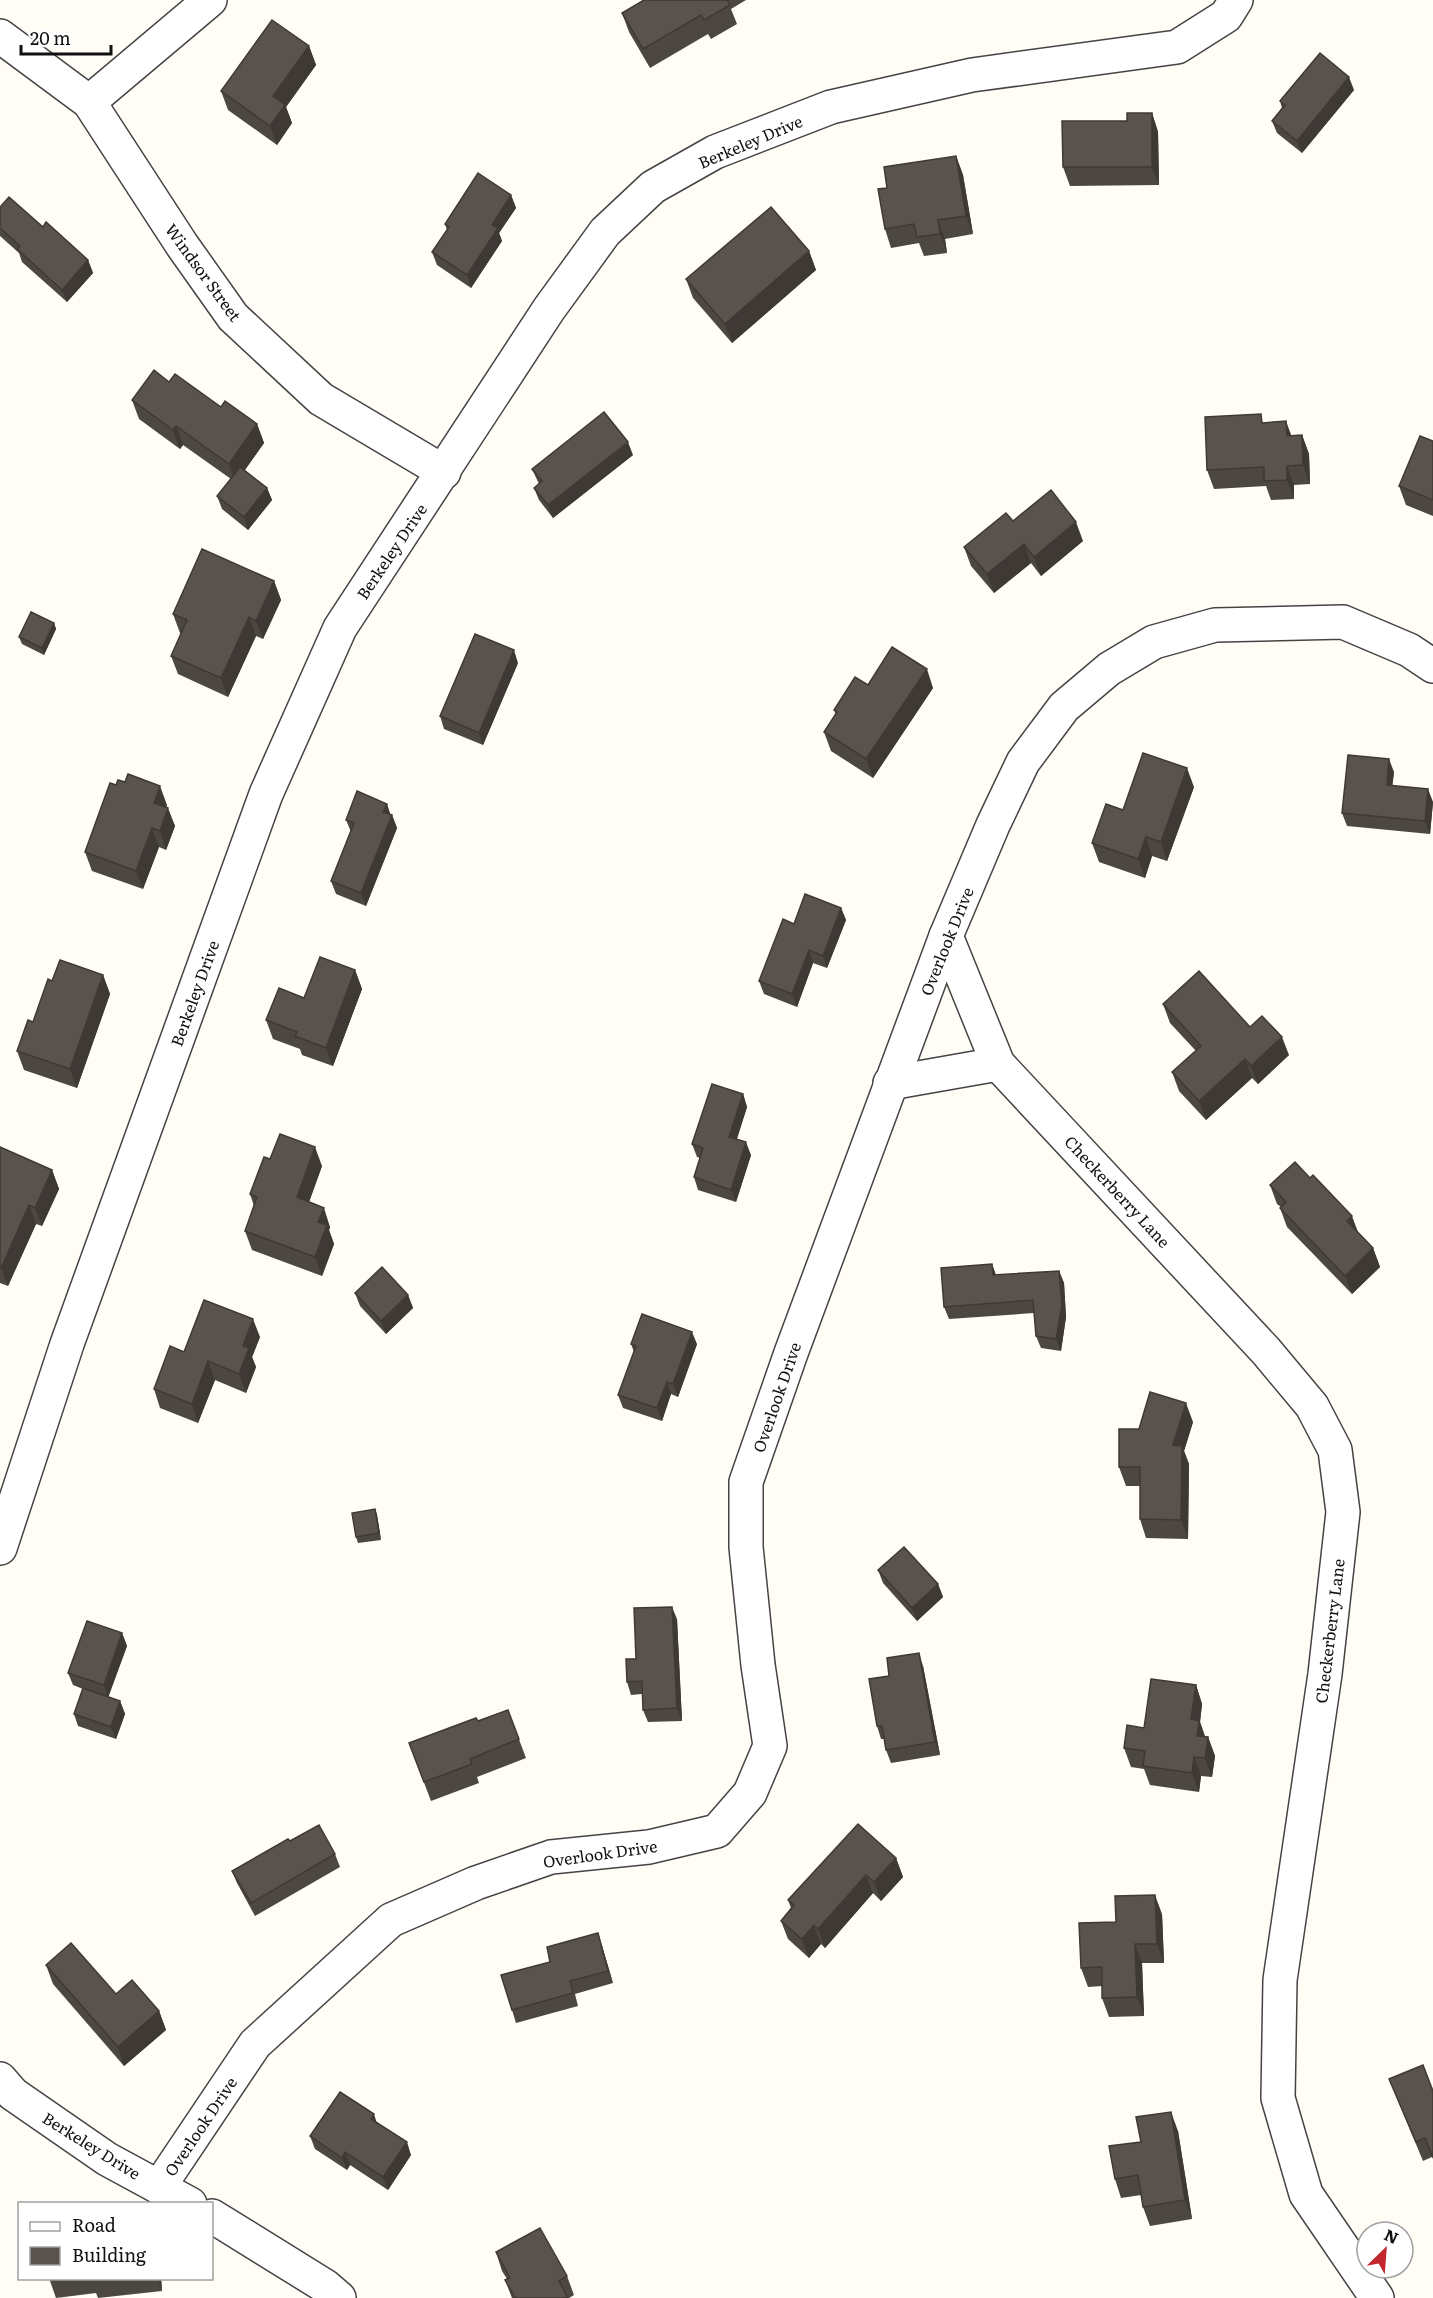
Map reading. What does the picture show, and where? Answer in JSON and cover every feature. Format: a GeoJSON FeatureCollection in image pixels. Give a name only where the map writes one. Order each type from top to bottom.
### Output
{"type":"FeatureCollection","features":[{"type":"Feature","properties":{"kind":"street"},"geometry":{"type":"LineString","coordinates":[[89,102],[210,0]]}},
{"type":"Feature","properties":{"kind":"street","name":"Berkeley Drive"},"geometry":{"type":"LineString","coordinates":[[0,1548],[67,1344],[266,794],[340,628],[549,309],[605,232],[653,187],[715,152],[831,107],[972,75],[1177,47],[1226,16],[1236,0]]}},
{"type":"Feature","properties":{"kind":"street","name":"Windsor Street"},"geometry":{"type":"LineString","coordinates":[[0,36],[89,102],[182,245],[233,317],[321,399],[444,472]]}},
{"type":"Feature","properties":{"kind":"street","name":"Overlook Drive"},"geometry":{"type":"LineString","coordinates":[[159,2187],[255,2044],[391,1920],[476,1883],[550,1857],[650,1848],[717,1831],[750,1792],[770,1746],[758,1665],[746,1547],[746,1482],[890,1083],[946,936],[993,825],[1023,762],[1064,707],[1109,669],[1154,642],[1215,625],[1343,622],[1409,650],[1433,666]]}},
{"type":"Feature","properties":{"kind":"street","name":"Checkerberry Lane"},"geometry":{"type":"LineString","coordinates":[[946,936],[998,1064],[1266,1351],[1312,1406],[1335,1450],[1343,1512],[1325,1674],[1280,1980],[1278,2098],[1306,2194],[1377,2298]]}},
{"type":"Feature","properties":{"kind":"street"},"geometry":{"type":"LineString","coordinates":[[890,1083],[998,1064]]}},
{"type":"Feature","properties":{"kind":"street","name":"Berkeley Drive"},"geometry":{"type":"LineString","coordinates":[[0,2079],[13,2094],[107,2159],[186,2202]]}},
{"type":"Feature","properties":{"kind":"street"},"geometry":{"type":"LineString","coordinates":[[213,2217],[325,2286],[339,2298]]}},
{"type":"Feature","properties":{"kind":"building"},"geometry":{"type":"Polygon","coordinates":[[[644,0],[727,0],[730,5],[704,20],[701,15],[643,49],[622,13],[644,0]]]}},
{"type":"Feature","properties":{"kind":"building"},"geometry":{"type":"Polygon","coordinates":[[[272,20],[309,46],[273,96],[285,105],[270,126],[221,91],[272,20]]]}},
{"type":"Feature","properties":{"kind":"building"},"geometry":{"type":"Polygon","coordinates":[[[1320,53],[1349,77],[1297,141],[1272,121],[1285,105],[1280,101],[1320,53]]]}},
{"type":"Feature","properties":{"kind":"building"},"geometry":{"type":"Polygon","coordinates":[[[1127,113],[1152,113],[1152,167],[1063,167],[1062,121],[1127,121],[1127,113]]]}},
{"type":"Feature","properties":{"kind":"building"},"geometry":{"type":"Polygon","coordinates":[[[956,156],[966,216],[938,220],[940,234],[917,237],[914,224],[885,229],[878,189],[887,188],[884,167],[956,156]]]}},
{"type":"Feature","properties":{"kind":"building"},"geometry":{"type":"Polygon","coordinates":[[[478,173],[511,195],[492,225],[498,228],[467,275],[432,252],[449,227],[445,224],[478,173]]]}},
{"type":"Feature","properties":{"kind":"building"},"geometry":{"type":"Polygon","coordinates":[[[9,197],[43,227],[46,222],[88,260],[62,290],[17,249],[20,246],[0,228],[0,207],[9,197]]]}},
{"type":"Feature","properties":{"kind":"building"},"geometry":{"type":"Polygon","coordinates":[[[771,207],[809,251],[725,324],[686,279],[771,207]]]}},
{"type":"Feature","properties":{"kind":"building"},"geometry":{"type":"Polygon","coordinates":[[[154,370],[169,382],[175,374],[221,407],[225,401],[257,424],[229,464],[176,426],[173,430],[132,400],[154,370]]]}},
{"type":"Feature","properties":{"kind":"building"},"geometry":{"type":"Polygon","coordinates":[[[604,412],[628,442],[548,505],[534,488],[542,481],[532,469],[604,412]]]}},
{"type":"Feature","properties":{"kind":"building"},"geometry":{"type":"Polygon","coordinates":[[[1261,414],[1262,423],[1286,421],[1287,436],[1302,435],[1303,465],[1287,466],[1287,480],[1264,481],[1264,467],[1207,470],[1205,417],[1261,414]]]}},
{"type":"Feature","properties":{"kind":"building"},"geometry":{"type":"Polygon","coordinates":[[[1420,436],[1433,441],[1433,500],[1399,486],[1420,436]]]}},
{"type":"Feature","properties":{"kind":"building"},"geometry":{"type":"Polygon","coordinates":[[[240,467],[267,488],[244,517],[217,496],[240,467]]]}},
{"type":"Feature","properties":{"kind":"building"},"geometry":{"type":"Polygon","coordinates":[[[1051,490],[1076,522],[1034,557],[1024,544],[987,574],[964,547],[1006,513],[1013,521],[1051,490]]]}},
{"type":"Feature","properties":{"kind":"building"},"geometry":{"type":"Polygon","coordinates":[[[202,549],[274,581],[256,621],[249,617],[221,678],[171,656],[187,620],[173,614],[202,549]]]}},
{"type":"Feature","properties":{"kind":"building"},"geometry":{"type":"Polygon","coordinates":[[[31,612],[54,623],[42,648],[19,637],[31,612]]]}},
{"type":"Feature","properties":{"kind":"building"},"geometry":{"type":"Polygon","coordinates":[[[475,634],[514,650],[479,733],[440,716],[475,634]]]}},
{"type":"Feature","properties":{"kind":"building"},"geometry":{"type":"Polygon","coordinates":[[[892,647],[927,669],[866,759],[824,732],[837,712],[834,710],[855,677],[868,685],[892,647]]]}},
{"type":"Feature","properties":{"kind":"building"},"geometry":{"type":"Polygon","coordinates":[[[1143,753],[1187,768],[1161,842],[1146,837],[1138,859],[1092,843],[1106,804],[1123,810],[1143,753]]]}},
{"type":"Feature","properties":{"kind":"building"},"geometry":{"type":"Polygon","coordinates":[[[1348,755],[1389,759],[1387,785],[1428,789],[1425,821],[1342,813],[1348,755]]]}},
{"type":"Feature","properties":{"kind":"building"},"geometry":{"type":"Polygon","coordinates":[[[128,774],[160,786],[154,803],[168,808],[160,831],[152,828],[136,871],[85,852],[110,783],[116,785],[118,780],[125,782],[128,774]]]}},
{"type":"Feature","properties":{"kind":"building"},"geometry":{"type":"Polygon","coordinates":[[[357,791],[387,804],[383,812],[392,815],[361,893],[331,881],[354,823],[346,820],[357,791]]]}},
{"type":"Feature","properties":{"kind":"building"},"geometry":{"type":"Polygon","coordinates":[[[805,894],[841,908],[823,956],[809,950],[792,994],[759,981],[783,919],[794,924],[805,894]]]}},
{"type":"Feature","properties":{"kind":"building"},"geometry":{"type":"Polygon","coordinates":[[[320,957],[355,970],[326,1048],[295,1036],[297,1032],[266,1020],[279,988],[304,998],[320,957]]]}},
{"type":"Feature","properties":{"kind":"building"},"geometry":{"type":"Polygon","coordinates":[[[60,960],[103,975],[70,1069],[17,1051],[28,1020],[33,1022],[48,979],[52,981],[60,960]]]}},
{"type":"Feature","properties":{"kind":"building"},"geometry":{"type":"Polygon","coordinates":[[[1199,971],[1250,1027],[1262,1016],[1282,1037],[1251,1066],[1245,1059],[1199,1101],[1172,1072],[1201,1046],[1163,1004],[1199,971]]]}},
{"type":"Feature","properties":{"kind":"building"},"geometry":{"type":"Polygon","coordinates":[[[712,1084],[743,1094],[729,1137],[746,1142],[731,1190],[694,1177],[703,1148],[692,1144],[712,1084]]]}},
{"type":"Feature","properties":{"kind":"building"},"geometry":{"type":"Polygon","coordinates":[[[280,1134],[315,1147],[297,1197],[324,1208],[318,1222],[327,1225],[315,1257],[245,1231],[257,1197],[250,1194],[264,1157],[270,1159],[280,1134]]]}},
{"type":"Feature","properties":{"kind":"building"},"geometry":{"type":"Polygon","coordinates":[[[0,1147],[52,1170],[35,1208],[29,1205],[1,1268],[0,1267],[0,1147]]]}},
{"type":"Feature","properties":{"kind":"building"},"geometry":{"type":"Polygon","coordinates":[[[1295,1162],[1310,1178],[1313,1175],[1352,1216],[1347,1221],[1373,1248],[1345,1276],[1280,1208],[1286,1202],[1270,1185],[1295,1162]]]}},
{"type":"Feature","properties":{"kind":"building"},"geometry":{"type":"Polygon","coordinates":[[[992,1264],[993,1275],[1059,1271],[1062,1305],[1056,1339],[1036,1336],[1033,1300],[944,1307],[941,1268],[992,1264]]]}},
{"type":"Feature","properties":{"kind":"building"},"geometry":{"type":"Polygon","coordinates":[[[382,1267],[408,1295],[381,1321],[355,1293],[382,1267]]]}},
{"type":"Feature","properties":{"kind":"building"},"geometry":{"type":"Polygon","coordinates":[[[204,1300],[253,1319],[243,1346],[249,1348],[239,1374],[208,1361],[192,1404],[154,1389],[170,1346],[184,1352],[204,1300]]]}},
{"type":"Feature","properties":{"kind":"building"},"geometry":{"type":"Polygon","coordinates":[[[642,1314],[692,1332],[673,1384],[667,1382],[657,1408],[618,1395],[636,1346],[631,1344],[642,1314]]]}},
{"type":"Feature","properties":{"kind":"building"},"geometry":{"type":"Polygon","coordinates":[[[1150,1392],[1186,1403],[1173,1445],[1182,1446],[1181,1520],[1140,1519],[1140,1467],[1119,1467],[1119,1429],[1139,1429],[1150,1392]]]}},
{"type":"Feature","properties":{"kind":"building"},"geometry":{"type":"Polygon","coordinates":[[[375,1509],[379,1533],[356,1537],[352,1513],[375,1509]]]}},
{"type":"Feature","properties":{"kind":"building"},"geometry":{"type":"Polygon","coordinates":[[[904,1547],[938,1584],[912,1608],[878,1570],[904,1547]]]}},
{"type":"Feature","properties":{"kind":"building"},"geometry":{"type":"Polygon","coordinates":[[[672,1607],[677,1708],[643,1710],[642,1681],[627,1682],[626,1659],[636,1659],[634,1608],[672,1607]]]}},
{"type":"Feature","properties":{"kind":"building"},"geometry":{"type":"Polygon","coordinates":[[[87,1621],[122,1633],[104,1685],[68,1673],[87,1621]]]}},
{"type":"Feature","properties":{"kind":"building"},"geometry":{"type":"Polygon","coordinates":[[[919,1653],[935,1742],[886,1750],[882,1726],[877,1726],[869,1679],[889,1676],[887,1658],[919,1653]]]}},
{"type":"Feature","properties":{"kind":"building"},"geometry":{"type":"Polygon","coordinates":[[[1151,1679],[1196,1685],[1191,1719],[1199,1721],[1197,1736],[1208,1737],[1205,1758],[1194,1757],[1192,1773],[1143,1766],[1145,1751],[1124,1748],[1127,1725],[1144,1728],[1151,1679]]]}},
{"type":"Feature","properties":{"kind":"building"},"geometry":{"type":"Polygon","coordinates":[[[83,1688],[120,1701],[111,1727],[74,1714],[83,1688]]]}},
{"type":"Feature","properties":{"kind":"building"},"geometry":{"type":"Polygon","coordinates":[[[508,1710],[519,1739],[470,1759],[472,1764],[424,1782],[409,1743],[476,1718],[478,1721],[508,1710]]]}},
{"type":"Feature","properties":{"kind":"building"},"geometry":{"type":"Polygon","coordinates":[[[858,1824],[896,1858],[874,1882],[866,1875],[818,1929],[814,1925],[802,1939],[781,1921],[794,1905],[788,1900],[858,1824]]]}},
{"type":"Feature","properties":{"kind":"building"},"geometry":{"type":"Polygon","coordinates":[[[319,1825],[335,1854],[251,1903],[232,1871],[288,1839],[290,1841],[319,1825]]]}},
{"type":"Feature","properties":{"kind":"building"},"geometry":{"type":"Polygon","coordinates":[[[1155,1895],[1157,1944],[1135,1944],[1137,1997],[1102,1998],[1102,1967],[1081,1968],[1079,1923],[1116,1922],[1115,1896],[1155,1895]]]}},
{"type":"Feature","properties":{"kind":"building"},"geometry":{"type":"Polygon","coordinates":[[[598,1933],[608,1971],[570,1981],[573,1993],[512,2010],[501,1975],[550,1962],[547,1947],[598,1933]]]}},
{"type":"Feature","properties":{"kind":"building"},"geometry":{"type":"Polygon","coordinates":[[[71,1943],[116,1994],[132,1980],[159,2011],[118,2047],[46,1965],[71,1943]]]}},
{"type":"Feature","properties":{"kind":"building"},"geometry":{"type":"Polygon","coordinates":[[[1423,2065],[1433,2091],[1433,2157],[1425,2138],[1416,2142],[1389,2079],[1423,2065]]]}},
{"type":"Feature","properties":{"kind":"building"},"geometry":{"type":"Polygon","coordinates":[[[340,2092],[374,2114],[371,2119],[407,2142],[383,2177],[345,2152],[342,2158],[310,2136],[340,2092]]]}},
{"type":"Feature","properties":{"kind":"building"},"geometry":{"type":"Polygon","coordinates":[[[1171,2112],[1185,2200],[1143,2207],[1138,2175],[1115,2179],[1109,2146],[1141,2142],[1136,2117],[1171,2112]]]}},
{"type":"Feature","properties":{"kind":"building"},"geometry":{"type":"Polygon","coordinates":[[[540,2228],[567,2276],[559,2281],[568,2298],[515,2298],[505,2280],[510,2278],[496,2252],[540,2228]]]}}]}
